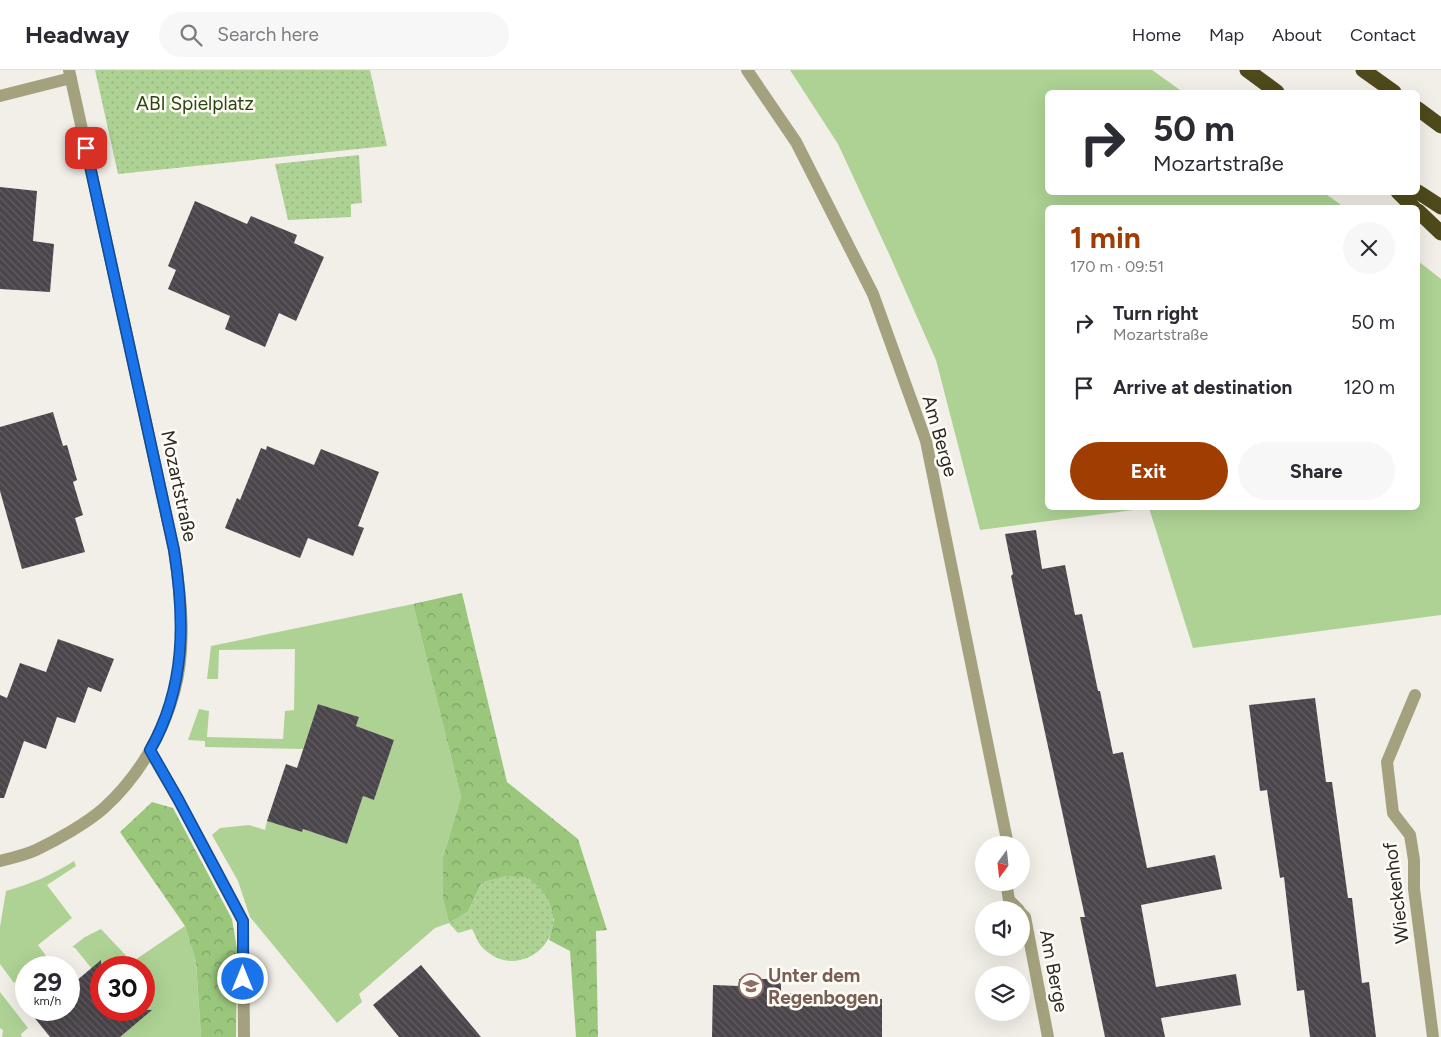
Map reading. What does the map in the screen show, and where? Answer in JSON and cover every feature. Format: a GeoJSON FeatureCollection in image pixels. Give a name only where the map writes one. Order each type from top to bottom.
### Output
{"type":"FeatureCollection","features":[{"type":"Feature","properties":{"kind":"highway"},"geometry":{"type":"LineString","coordinates":[[1247,70],[1274,90]]}},
{"type":"Feature","properties":{"kind":"highway"},"geometry":{"type":"LineString","coordinates":[[1362,70],[1391,90]]}},
{"type":"Feature","properties":{"kind":"highway"},"geometry":{"type":"LineString","coordinates":[[1420,110],[1441,126]]}},
{"type":"Feature","properties":{"kind":"highway"},"geometry":{"type":"LineString","coordinates":[[1420,193],[1441,207]]}},
{"type":"Feature","properties":{"kind":"highway"},"geometry":{"type":"LineString","coordinates":[[1401,195],[1411,205]]}},
{"type":"Feature","properties":{"kind":"highway"},"geometry":{"type":"LineString","coordinates":[[1420,213],[1441,233]]}},
{"type":"Feature","properties":{"kind":"street","name":"Am Berge"},"geometry":{"type":"LineString","coordinates":[[747,70],[796,142],[873,294],[926,441],[1006,836]]}},
{"type":"Feature","properties":{"kind":"street"},"geometry":{"type":"LineString","coordinates":[[0,96],[70,74]]}},
{"type":"Feature","properties":{"kind":"street","name":"Mozartstraße"},"geometry":{"type":"LineString","coordinates":[[0,861],[35,851],[70,832],[103,809],[130,780],[150,750],[166,720],[174,692],[180,650],[181,603],[174,550],[70,74]]}},
{"type":"Feature","properties":{"kind":"street","name":"Wieckenhof"},"geometry":{"type":"LineString","coordinates":[[1415,695],[1387,762],[1393,813],[1410,835],[1413,852],[1414,889],[1432,1037]]}},
{"type":"Feature","properties":{"kind":"street"},"geometry":{"type":"LineString","coordinates":[[150,750],[243,921],[244,1037]]}},
{"type":"Feature","properties":{"kind":"street","name":"Am Berge"},"geometry":{"type":"LineString","coordinates":[[1030,943],[1048,1037]]}},
{"type":"Feature","properties":{"kind":"green space","name":"ABI Spielplatz"},"geometry":{"type":"Polygon","coordinates":[[[95,70],[370,70],[387,146],[118,174],[95,70]]]}},
{"type":"Feature","properties":{"kind":"green space"},"geometry":{"type":"Polygon","coordinates":[[[790,70],[1152,70],[1180,90],[1045,90],[1045,195],[1327,195],[1341,205],[1045,205],[1045,510],[1134,510],[980,530],[936,360],[838,144],[790,70]]]}},
{"type":"Feature","properties":{"kind":"green space"},"geometry":{"type":"Polygon","coordinates":[[[359,155],[362,203],[351,204],[351,217],[288,220],[275,164],[359,155]]]}},
{"type":"Feature","properties":{"kind":"green space"},"geometry":{"type":"Polygon","coordinates":[[[1420,263],[1441,279],[1441,615],[1193,648],[1150,510],[1420,510],[1420,263]]]}},
{"type":"Feature","properties":{"kind":"green space"},"geometry":{"type":"Polygon","coordinates":[[[462,593],[507,782],[578,839],[607,930],[596,931],[598,1037],[576,1037],[570,951],[549,940],[554,919],[482,882],[468,912],[449,923],[443,899],[443,857],[461,797],[413,604],[462,593]]]}},
{"type":"Feature","properties":{"kind":"green space"},"geometry":{"type":"Polygon","coordinates":[[[413,604],[461,797],[443,857],[443,899],[449,923],[435,928],[359,994],[362,1002],[337,1023],[250,917],[238,881],[212,835],[220,828],[249,825],[265,830],[267,821],[302,832],[303,829],[347,844],[363,796],[374,800],[394,740],[356,726],[359,717],[318,704],[303,749],[205,747],[205,741],[188,740],[199,709],[209,711],[207,737],[283,739],[285,711],[294,710],[295,649],[219,650],[218,679],[207,679],[211,646],[413,604]]]}},
{"type":"Feature","properties":{"kind":"green space"},"geometry":{"type":"Polygon","coordinates":[[[152,802],[173,808],[232,919],[237,949],[236,1037],[201,1037],[196,962],[185,926],[120,832],[152,802]]]}},
{"type":"Feature","properties":{"kind":"green space"},"geometry":{"type":"Polygon","coordinates":[[[74,861],[76,866],[47,885],[72,918],[38,945],[46,956],[15,956],[14,983],[0,964],[0,927],[6,891],[58,871],[74,861]]]}},
{"type":"Feature","properties":{"kind":"green space"},"geometry":{"type":"Polygon","coordinates":[[[505,876],[528,877],[545,894],[553,914],[552,929],[546,943],[536,953],[523,959],[509,961],[495,957],[481,946],[472,929],[458,933],[449,923],[468,912],[482,882],[505,876]]]}},
{"type":"Feature","properties":{"kind":"green space"},"geometry":{"type":"Polygon","coordinates":[[[185,926],[196,962],[201,1037],[120,1037],[134,1021],[155,1021],[155,956],[141,956],[185,926]]]}},
{"type":"Feature","properties":{"kind":"green space"},"geometry":{"type":"Polygon","coordinates":[[[101,929],[126,956],[90,956],[90,966],[75,948],[72,947],[85,937],[101,929]]]}},
{"type":"Feature","properties":{"kind":"green space"},"geometry":{"type":"Polygon","coordinates":[[[0,992],[15,1011],[15,1021],[23,1021],[28,1028],[21,1034],[22,1037],[2,1037],[3,1030],[0,1028],[0,992]]]}},
{"type":"Feature","properties":{"kind":"building"},"geometry":{"type":"Polygon","coordinates":[[[0,187],[37,191],[33,241],[54,244],[50,292],[0,289],[0,187]]]}},
{"type":"Feature","properties":{"kind":"building"},"geometry":{"type":"Polygon","coordinates":[[[195,201],[247,224],[251,216],[297,235],[294,243],[324,257],[296,321],[279,313],[265,347],[225,329],[230,316],[168,289],[176,270],[168,266],[195,201]]]}},
{"type":"Feature","properties":{"kind":"building"},"geometry":{"type":"Polygon","coordinates":[[[53,412],[63,446],[67,445],[77,480],[73,482],[83,515],[75,518],[85,552],[22,569],[0,491],[0,427],[53,412]]]}},
{"type":"Feature","properties":{"kind":"building"},"geometry":{"type":"Polygon","coordinates":[[[267,446],[314,465],[321,449],[379,472],[358,526],[364,528],[353,556],[308,538],[300,558],[225,528],[237,498],[240,500],[261,448],[266,450],[267,446]]]}},
{"type":"Feature","properties":{"kind":"building"},"geometry":{"type":"Polygon","coordinates":[[[1036,530],[1042,569],[1065,565],[1075,615],[1082,614],[1113,754],[1123,752],[1147,868],[1215,855],[1222,889],[1141,905],[1156,987],[1236,974],[1241,1005],[1161,1018],[1165,1037],[1105,1037],[1080,917],[1085,917],[1011,576],[1013,574],[1005,534],[1036,530]]]}},
{"type":"Feature","properties":{"kind":"building"},"geometry":{"type":"Polygon","coordinates":[[[58,639],[114,659],[101,692],[88,687],[75,723],[57,717],[46,749],[24,741],[4,798],[0,798],[0,695],[7,698],[20,663],[46,672],[58,639]]]}},
{"type":"Feature","properties":{"kind":"building"},"geometry":{"type":"Polygon","coordinates":[[[1315,698],[1326,782],[1332,782],[1348,898],[1352,898],[1362,983],[1369,982],[1376,1037],[1310,1037],[1304,990],[1297,991],[1284,877],[1280,878],[1267,790],[1260,791],[1249,705],[1315,698]]]}},
{"type":"Feature","properties":{"kind":"building"},"geometry":{"type":"Polygon","coordinates":[[[318,704],[359,717],[356,726],[394,740],[374,800],[363,796],[347,844],[303,829],[302,832],[267,821],[286,764],[297,768],[318,704]]]}},
{"type":"Feature","properties":{"kind":"building"},"geometry":{"type":"Polygon","coordinates":[[[421,965],[481,1037],[399,1037],[373,1005],[421,965]]]}},
{"type":"Feature","properties":{"kind":"building"},"geometry":{"type":"Polygon","coordinates":[[[90,969],[90,1021],[139,1021],[120,1037],[50,1037],[37,1021],[80,1021],[80,978],[90,969]]]}},
{"type":"Feature","properties":{"kind":"building"},"geometry":{"type":"Polygon","coordinates":[[[739,979],[781,979],[781,993],[857,994],[856,999],[882,999],[882,1037],[712,1037],[713,985],[739,986],[739,979]]]}},
{"type":"Feature","properties":{"kind":"place","name":"Unter dem Regenbogen"},"geometry":{"type":"Point","coordinates":[751,986]}},
{"type":"Feature","properties":{"kind":"route"},"geometry":{"type":"LineString","coordinates":[[86,148],[174,550],[179,583],[181,603],[180,650],[174,692],[166,720],[150,750],[243,921],[243,979]]}}]}
